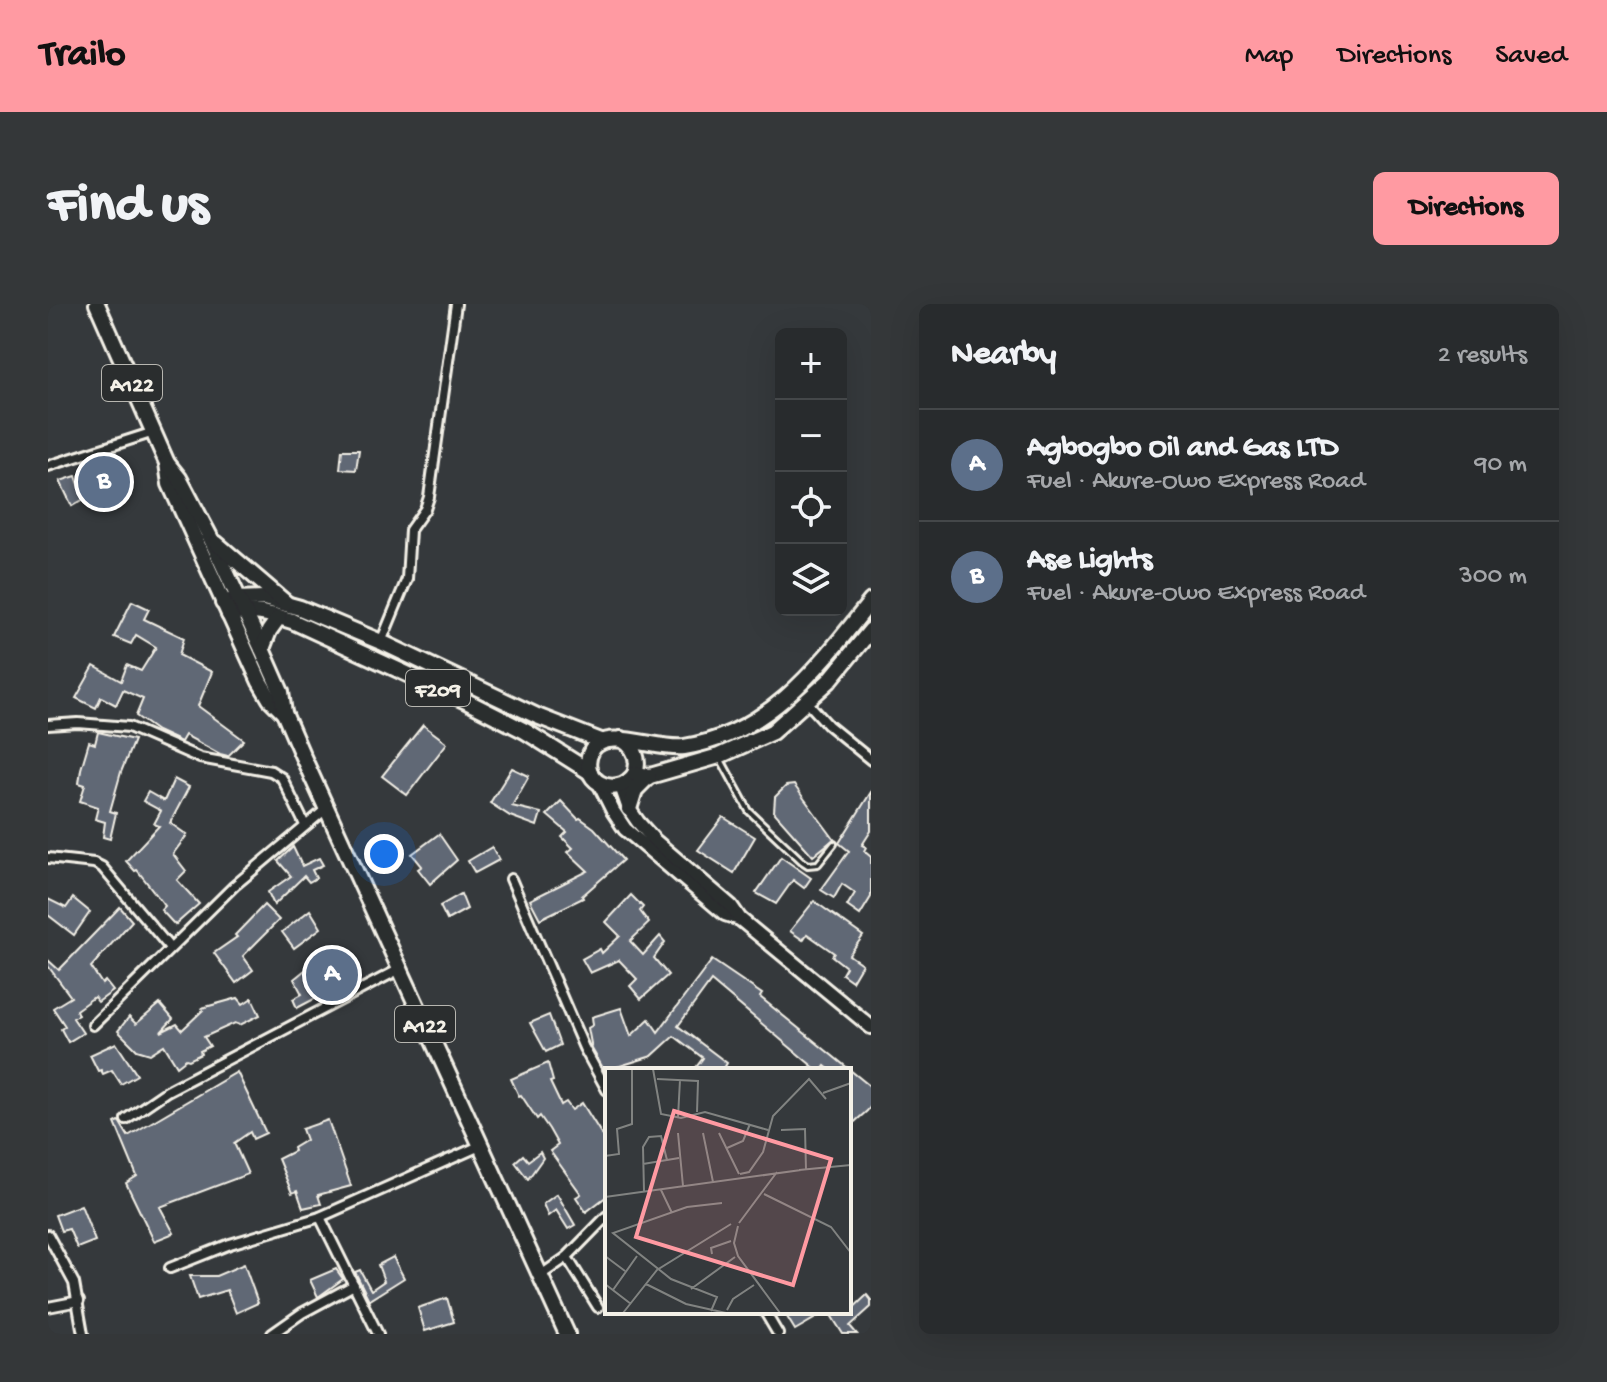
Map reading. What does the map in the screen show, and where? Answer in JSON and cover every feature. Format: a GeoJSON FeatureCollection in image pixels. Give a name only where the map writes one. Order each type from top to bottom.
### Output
{"type":"FeatureCollection","features":[{"type":"Feature","properties":{"kind":"main road","name":"A122"},"geometry":{"type":"LineString","coordinates":[[97,304],[167,463],[170,484],[233,607],[262,649],[281,692],[284,713],[326,809],[483,1145],[567,1334]]}},
{"type":"Feature","properties":{"kind":"main road","name":"A122"},"geometry":{"type":"LineString","coordinates":[[167,463],[179,478],[210,537],[233,607],[270,699],[284,713]]}},
{"type":"Feature","properties":{"kind":"main road"},"geometry":{"type":"LineString","coordinates":[[210,537],[282,610]]}},
{"type":"Feature","properties":{"kind":"main road"},"geometry":{"type":"LineString","coordinates":[[871,601],[801,686],[762,718],[729,735],[684,747],[657,747],[621,739],[601,741],[591,752],[588,765],[594,778],[612,788],[621,786],[642,775],[719,756],[772,732],[808,703],[851,657],[871,630]]}},
{"type":"Feature","properties":{"kind":"main road"},"geometry":{"type":"LineString","coordinates":[[233,607],[282,610]]}},
{"type":"Feature","properties":{"kind":"main road","name":"F209"},"geometry":{"type":"LineString","coordinates":[[282,610],[381,642],[537,716],[601,741]]}},
{"type":"Feature","properties":{"kind":"main road","name":"F209"},"geometry":{"type":"LineString","coordinates":[[282,610],[525,731],[594,778],[613,811],[635,838],[725,914],[740,919]]}},
{"type":"Feature","properties":{"kind":"main road"},"geometry":{"type":"LineString","coordinates":[[262,649],[282,610]]}},
{"type":"Feature","properties":{"kind":"main road"},"geometry":{"type":"LineString","coordinates":[[621,739],[636,754],[642,775],[629,809]]}},
{"type":"Feature","properties":{"kind":"main road","name":"F209"},"geometry":{"type":"LineString","coordinates":[[621,786],[629,809],[654,840],[731,906],[740,919],[871,1027]]}},
{"type":"Feature","properties":{"kind":"street"},"geometry":{"type":"LineString","coordinates":[[381,642],[407,579],[410,530],[425,509],[429,497],[456,304]]}},
{"type":"Feature","properties":{"kind":"street"},"geometry":{"type":"LineString","coordinates":[[48,466],[154,432]]}},
{"type":"Feature","properties":{"kind":"street"},"geometry":{"type":"LineString","coordinates":[[808,703],[828,725],[871,760]]}},
{"type":"Feature","properties":{"kind":"street"},"geometry":{"type":"LineString","coordinates":[[48,725],[78,723],[129,727],[200,758],[271,771],[282,778],[305,825]]}},
{"type":"Feature","properties":{"kind":"street"},"geometry":{"type":"LineString","coordinates":[[93,1025],[234,886],[326,809]]}},
{"type":"Feature","properties":{"kind":"street"},"geometry":{"type":"LineString","coordinates":[[48,858],[94,863],[102,867],[170,948]]}},
{"type":"Feature","properties":{"kind":"street"},"geometry":{"type":"LineString","coordinates":[[511,879],[584,1048],[605,1086]]}},
{"type":"Feature","properties":{"kind":"street"},"geometry":{"type":"LineString","coordinates":[[126,1119],[167,1091],[400,969]]}},
{"type":"Feature","properties":{"kind":"street"},"geometry":{"type":"LineString","coordinates":[[170,1268],[230,1244],[320,1217],[483,1145]]}},
{"type":"Feature","properties":{"kind":"street"},"geometry":{"type":"LineString","coordinates":[[320,1217],[378,1334]]}},
{"type":"Feature","properties":{"kind":"street"},"geometry":{"type":"LineString","coordinates":[[541,1275],[567,1257],[605,1218]]}},
{"type":"Feature","properties":{"kind":"street"},"geometry":{"type":"LineString","coordinates":[[48,1235],[74,1283],[83,1334]]}},
{"type":"Feature","properties":{"kind":"street"},"geometry":{"type":"LineString","coordinates":[[567,1257],[598,1307]]}},
{"type":"Feature","properties":{"kind":"street"},"geometry":{"type":"LineString","coordinates":[[272,1334],[302,1313],[354,1285]]}},
{"type":"Feature","properties":{"kind":"street"},"geometry":{"type":"LineString","coordinates":[[48,1307],[79,1301]]}},
{"type":"Feature","properties":{"kind":"street"},"geometry":{"type":"LineString","coordinates":[[766,1314],[778,1334]]}},
{"type":"Feature","properties":{"kind":"lane"},"geometry":{"type":"LineString","coordinates":[[719,756],[749,811],[802,861],[808,865],[818,864],[834,844]]}},
{"type":"Feature","properties":{"kind":"building"},"geometry":{"type":"Polygon","coordinates":[[[342,450],[359,450],[356,470],[340,469],[342,450]]]}},
{"type":"Feature","properties":{"kind":"building"},"geometry":{"type":"Polygon","coordinates":[[[76,476],[84,499],[72,506],[60,481],[76,476]]]}},
{"type":"Feature","properties":{"kind":"building"},"geometry":{"type":"Polygon","coordinates":[[[132,601],[149,609],[144,619],[184,638],[179,655],[212,672],[198,706],[244,740],[228,756],[185,735],[181,742],[157,731],[136,716],[143,699],[123,690],[116,705],[101,697],[96,708],[76,698],[94,666],[121,681],[127,665],[141,671],[156,647],[136,635],[131,644],[114,637],[132,601]]]}},
{"type":"Feature","properties":{"kind":"building"},"geometry":{"type":"Polygon","coordinates":[[[423,725],[447,743],[407,795],[382,776],[423,725]]]}},
{"type":"Feature","properties":{"kind":"building"},"geometry":{"type":"Polygon","coordinates":[[[98,732],[134,740],[110,811],[116,813],[110,839],[103,837],[105,822],[95,819],[98,807],[80,801],[85,785],[79,783],[81,769],[89,742],[95,744],[98,732]]]}},
{"type":"Feature","properties":{"kind":"building"},"geometry":{"type":"Polygon","coordinates":[[[512,768],[529,776],[512,806],[541,813],[537,826],[510,816],[490,803],[512,768]]]}},
{"type":"Feature","properties":{"kind":"building"},"geometry":{"type":"Polygon","coordinates":[[[174,779],[189,787],[170,823],[187,835],[173,854],[186,871],[177,880],[199,904],[175,925],[161,910],[165,906],[137,870],[126,861],[159,826],[154,824],[161,811],[143,801],[148,792],[164,801],[174,779]]]}},
{"type":"Feature","properties":{"kind":"building"},"geometry":{"type":"Polygon","coordinates":[[[794,785],[834,839],[813,856],[774,812],[775,797],[786,786],[794,785]]]}},
{"type":"Feature","properties":{"kind":"building"},"geometry":{"type":"Polygon","coordinates":[[[871,792],[871,831],[862,845],[871,857],[871,897],[860,915],[847,906],[855,893],[842,884],[834,898],[821,890],[849,851],[839,843],[871,792]]]}},
{"type":"Feature","properties":{"kind":"building"},"geometry":{"type":"Polygon","coordinates":[[[561,801],[578,819],[594,828],[623,860],[583,898],[540,919],[530,900],[588,871],[568,852],[573,848],[562,837],[567,832],[547,815],[561,801]]]}},
{"type":"Feature","properties":{"kind":"building"},"geometry":{"type":"Polygon","coordinates":[[[723,817],[755,837],[734,873],[698,850],[723,817]]]}},
{"type":"Feature","properties":{"kind":"building"},"geometry":{"type":"Polygon","coordinates":[[[439,834],[457,860],[430,884],[418,869],[422,866],[412,854],[439,834]]]}},
{"type":"Feature","properties":{"kind":"building"},"geometry":{"type":"Polygon","coordinates":[[[293,847],[302,866],[319,858],[323,865],[312,870],[316,878],[309,882],[304,876],[274,905],[268,892],[291,876],[278,861],[293,847]]]}},
{"type":"Feature","properties":{"kind":"building"},"geometry":{"type":"Polygon","coordinates":[[[492,847],[499,860],[475,873],[468,861],[492,847]]]}},
{"type":"Feature","properties":{"kind":"building"},"geometry":{"type":"Polygon","coordinates":[[[781,857],[811,878],[804,888],[793,880],[776,904],[756,893],[781,857]]]}},
{"type":"Feature","properties":{"kind":"building"},"geometry":{"type":"Polygon","coordinates":[[[461,894],[467,909],[447,920],[440,906],[461,894]]]}},
{"type":"Feature","properties":{"kind":"building"},"geometry":{"type":"Polygon","coordinates":[[[631,895],[643,907],[640,911],[649,923],[630,941],[643,955],[660,936],[665,942],[654,958],[668,975],[641,999],[630,986],[637,979],[619,960],[590,973],[582,959],[600,949],[602,953],[620,936],[606,922],[631,895]]]}},
{"type":"Feature","properties":{"kind":"building"},"geometry":{"type":"Polygon","coordinates":[[[73,898],[90,912],[74,935],[48,915],[48,899],[66,908],[73,898]]]}},
{"type":"Feature","properties":{"kind":"building"},"geometry":{"type":"Polygon","coordinates":[[[814,901],[863,936],[849,955],[862,964],[852,981],[842,974],[846,967],[832,956],[834,953],[807,934],[803,940],[790,931],[814,901]]]}},
{"type":"Feature","properties":{"kind":"building"},"geometry":{"type":"Polygon","coordinates":[[[264,905],[279,920],[243,956],[253,970],[236,983],[214,953],[237,937],[235,935],[264,905]]]}},
{"type":"Feature","properties":{"kind":"building"},"geometry":{"type":"Polygon","coordinates":[[[120,907],[132,921],[91,967],[102,984],[105,981],[113,991],[98,1002],[94,997],[76,1010],[78,1015],[73,1018],[83,1033],[68,1042],[61,1029],[65,1026],[53,1008],[71,997],[48,966],[48,960],[59,970],[120,907]]]}},
{"type":"Feature","properties":{"kind":"building"},"geometry":{"type":"Polygon","coordinates":[[[310,910],[321,928],[294,948],[282,932],[310,910]]]}},
{"type":"Feature","properties":{"kind":"building"},"geometry":{"type":"Polygon","coordinates":[[[712,960],[762,994],[760,997],[848,1068],[815,1068],[711,981],[678,1026],[727,1063],[724,1068],[696,1068],[703,1058],[674,1036],[652,1056],[605,1068],[605,1072],[592,1049],[588,1028],[593,1025],[592,1017],[621,1008],[631,1036],[649,1019],[658,1032],[712,960]]]}},
{"type":"Feature","properties":{"kind":"building"},"geometry":{"type":"Polygon","coordinates":[[[305,970],[318,997],[297,1008],[293,999],[302,994],[294,979],[305,970]]]}},
{"type":"Feature","properties":{"kind":"building"},"geometry":{"type":"Polygon","coordinates":[[[238,998],[243,1004],[252,998],[260,1015],[204,1037],[210,1046],[177,1066],[164,1045],[150,1054],[137,1050],[118,1031],[129,1017],[136,1024],[160,1004],[173,1019],[161,1032],[177,1024],[182,1030],[202,1008],[238,998]]]}},
{"type":"Feature","properties":{"kind":"building"},"geometry":{"type":"Polygon","coordinates":[[[549,1015],[560,1045],[546,1052],[530,1023],[549,1015]]]}},
{"type":"Feature","properties":{"kind":"building"},"geometry":{"type":"Polygon","coordinates":[[[116,1043],[137,1075],[121,1084],[112,1070],[103,1074],[101,1070],[98,1071],[90,1055],[116,1043]]]}},
{"type":"Feature","properties":{"kind":"building"},"geometry":{"type":"Polygon","coordinates":[[[548,1063],[553,1081],[550,1082],[561,1105],[566,1102],[572,1110],[582,1103],[605,1140],[605,1198],[586,1212],[576,1197],[581,1194],[550,1151],[558,1145],[549,1129],[519,1096],[511,1079],[548,1063]]]}},
{"type":"Feature","properties":{"kind":"building"},"geometry":{"type":"Polygon","coordinates":[[[851,1071],[871,1087],[871,1106],[851,1125],[851,1071]]]}},
{"type":"Feature","properties":{"kind":"building"},"geometry":{"type":"Polygon","coordinates":[[[237,1072],[266,1133],[253,1139],[250,1132],[234,1143],[248,1174],[160,1207],[174,1233],[154,1241],[126,1183],[137,1176],[115,1123],[119,1121],[128,1136],[237,1072]]]}},
{"type":"Feature","properties":{"kind":"building"},"geometry":{"type":"Polygon","coordinates":[[[328,1120],[351,1186],[318,1195],[321,1204],[303,1208],[297,1191],[292,1193],[278,1159],[306,1140],[302,1129],[328,1120]]]}},
{"type":"Feature","properties":{"kind":"building"},"geometry":{"type":"Polygon","coordinates":[[[540,1152],[543,1158],[528,1179],[515,1162],[523,1155],[528,1161],[540,1152]]]}},
{"type":"Feature","properties":{"kind":"building"},"geometry":{"type":"Polygon","coordinates":[[[557,1194],[575,1225],[568,1229],[556,1210],[548,1216],[543,1204],[557,1194]]]}},
{"type":"Feature","properties":{"kind":"building"},"geometry":{"type":"Polygon","coordinates":[[[81,1205],[95,1241],[77,1248],[69,1229],[61,1231],[55,1215],[81,1205]]]}},
{"type":"Feature","properties":{"kind":"building"},"geometry":{"type":"Polygon","coordinates":[[[393,1257],[404,1278],[369,1300],[355,1272],[360,1270],[371,1290],[384,1281],[378,1265],[393,1257]]]}},
{"type":"Feature","properties":{"kind":"building"},"geometry":{"type":"Polygon","coordinates":[[[244,1264],[258,1303],[236,1313],[227,1290],[198,1299],[190,1276],[216,1276],[244,1264]]]}},
{"type":"Feature","properties":{"kind":"building"},"geometry":{"type":"Polygon","coordinates":[[[336,1269],[343,1279],[318,1297],[310,1280],[336,1269]]]}},
{"type":"Feature","properties":{"kind":"building"},"geometry":{"type":"Polygon","coordinates":[[[867,1295],[871,1300],[871,1307],[850,1326],[857,1334],[843,1334],[830,1314],[851,1314],[851,1310],[867,1295]]]}},
{"type":"Feature","properties":{"kind":"building"},"geometry":{"type":"Polygon","coordinates":[[[447,1298],[454,1322],[425,1331],[418,1308],[447,1298]]]}},
{"type":"Feature","properties":{"kind":"building"},"geometry":{"type":"Polygon","coordinates":[[[785,1314],[823,1314],[795,1330],[785,1314]]]}},
{"type":"Feature","properties":{"kind":"place","name":"Ase Lights"},"geometry":{"type":"Point","coordinates":[104,482]}},
{"type":"Feature","properties":{"kind":"place","name":"Agbogbo Oil and Gas LTD"},"geometry":{"type":"Point","coordinates":[332,975]}}]}
